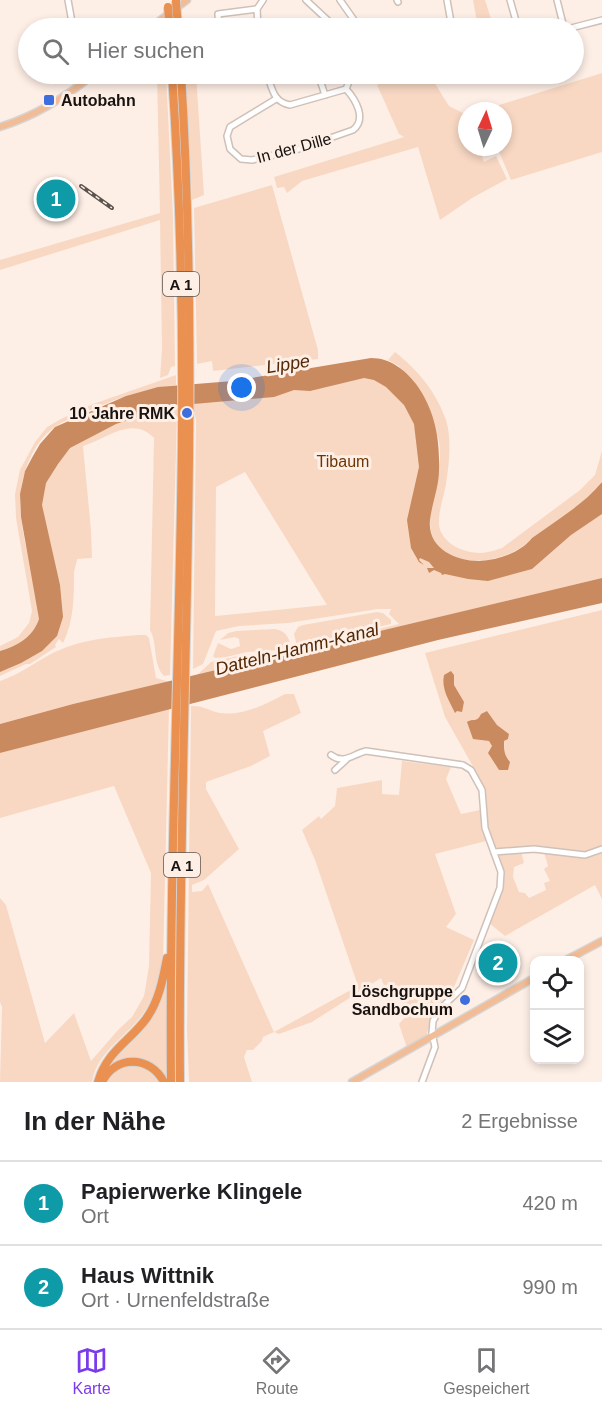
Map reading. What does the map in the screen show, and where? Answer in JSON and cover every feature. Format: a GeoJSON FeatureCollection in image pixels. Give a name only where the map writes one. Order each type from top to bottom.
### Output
{"type":"FeatureCollection","features":[{"type":"Feature","properties":{"kind":"highway"},"geometry":{"type":"LineString","coordinates":[[172,2],[177,18]]}},
{"type":"Feature","properties":{"kind":"highway"},"geometry":{"type":"LineString","coordinates":[[170,18],[172,2]]}},
{"type":"Feature","properties":{"kind":"highway","name":"A 1"},"geometry":{"type":"LineString","coordinates":[[173,84],[184,213],[186,353],[186,659],[180,930],[180,1082]]}},
{"type":"Feature","properties":{"kind":"highway","name":"A 1"},"geometry":{"type":"LineString","coordinates":[[181,84],[183,201]]}},
{"type":"Feature","properties":{"kind":"highway","name":"A 1"},"geometry":{"type":"LineString","coordinates":[[171,1082],[170,935],[175,720],[186,434]]}},
{"type":"Feature","properties":{"kind":"highway"},"geometry":{"type":"LineString","coordinates":[[100,1082],[106,1062],[144,1022],[157,999],[165,971],[170,935]]}},
{"type":"Feature","properties":{"kind":"highway"},"geometry":{"type":"LineString","coordinates":[[100,1082],[116,1065],[135,1061],[154,1068],[164,1082]]}},
{"type":"Feature","properties":{"kind":"main road"},"geometry":{"type":"LineString","coordinates":[[163,18],[187,0]]}},
{"type":"Feature","properties":{"kind":"main road"},"geometry":{"type":"LineString","coordinates":[[0,127],[40,110],[77,84]]}},
{"type":"Feature","properties":{"kind":"main road"},"geometry":{"type":"LineString","coordinates":[[573,956],[602,940]]}},
{"type":"Feature","properties":{"kind":"main road"},"geometry":{"type":"LineString","coordinates":[[352,1082],[530,980]]}},
{"type":"Feature","properties":{"kind":"street"},"geometry":{"type":"LineString","coordinates":[[68,0],[71,18]]}},
{"type":"Feature","properties":{"kind":"street"},"geometry":{"type":"LineString","coordinates":[[257,18],[257,9],[263,0]]}},
{"type":"Feature","properties":{"kind":"street"},"geometry":{"type":"LineString","coordinates":[[306,0],[325,18]]}},
{"type":"Feature","properties":{"kind":"street"},"geometry":{"type":"LineString","coordinates":[[340,0],[353,18]]}},
{"type":"Feature","properties":{"kind":"street"},"geometry":{"type":"LineString","coordinates":[[447,0],[450,18]]}},
{"type":"Feature","properties":{"kind":"street"},"geometry":{"type":"LineString","coordinates":[[510,0],[515,18]]}},
{"type":"Feature","properties":{"kind":"street"},"geometry":{"type":"LineString","coordinates":[[557,0],[562,18]]}},
{"type":"Feature","properties":{"kind":"street"},"geometry":{"type":"LineString","coordinates":[[218,18],[218,14],[257,9]]}},
{"type":"Feature","properties":{"kind":"street"},"geometry":{"type":"LineString","coordinates":[[584,25],[602,20]]}},
{"type":"Feature","properties":{"kind":"street"},"geometry":{"type":"LineString","coordinates":[[271,84],[276,99],[282,104],[290,105],[346,88],[348,84]]}},
{"type":"Feature","properties":{"kind":"street"},"geometry":{"type":"LineString","coordinates":[[321,84],[325,95]]}},
{"type":"Feature","properties":{"kind":"street","name":"In der Dille"},"geometry":{"type":"LineString","coordinates":[[276,99],[230,126],[227,140],[230,149],[237,156],[246,160],[258,159],[296,150],[353,130],[358,125],[360,117],[354,99],[346,88]]}},
{"type":"Feature","properties":{"kind":"street"},"geometry":{"type":"LineString","coordinates":[[335,770],[346,760],[366,751],[463,765],[469,768],[477,778],[482,790],[485,828],[502,876],[498,895],[462,988],[440,1009],[433,1021],[435,1051],[422,1082]]}},
{"type":"Feature","properties":{"kind":"street"},"geometry":{"type":"LineString","coordinates":[[331,755],[340,760],[346,760]]}},
{"type":"Feature","properties":{"kind":"street"},"geometry":{"type":"LineString","coordinates":[[494,852],[534,849],[585,855],[602,849]]}},
{"type":"Feature","properties":{"kind":"green space"},"geometry":{"type":"Polygon","coordinates":[[[473,0],[485,0],[491,18],[476,18],[473,0]]]}},
{"type":"Feature","properties":{"kind":"green space"},"geometry":{"type":"Polygon","coordinates":[[[602,73],[602,152],[511,180],[501,156],[512,156],[512,102],[509,102],[567,84],[584,84],[584,79],[602,73]]]}},
{"type":"Feature","properties":{"kind":"green space"},"geometry":{"type":"Polygon","coordinates":[[[157,84],[166,84],[173,216],[175,366],[171,367],[168,375],[160,378],[162,349],[160,220],[0,270],[0,260],[160,213],[157,84]]]}},
{"type":"Feature","properties":{"kind":"green space"},"geometry":{"type":"Polygon","coordinates":[[[186,84],[197,84],[204,195],[192,200],[186,84]]]}},
{"type":"Feature","properties":{"kind":"green space"},"geometry":{"type":"Polygon","coordinates":[[[435,84],[449,106],[458,110],[458,156],[482,156],[484,162],[496,156],[507,179],[472,198],[440,220],[418,147],[302,181],[287,193],[284,187],[277,188],[274,177],[404,137],[399,134],[377,85],[435,84]]]}},
{"type":"Feature","properties":{"kind":"green space"},"geometry":{"type":"Polygon","coordinates":[[[272,185],[318,350],[318,359],[213,371],[212,361],[197,364],[194,208],[272,185]]]}},
{"type":"Feature","properties":{"kind":"green space"},"geometry":{"type":"Polygon","coordinates":[[[395,352],[425,382],[446,420],[449,435],[449,460],[439,525],[443,536],[451,544],[475,553],[502,548],[580,490],[595,475],[602,451],[602,480],[598,487],[571,511],[511,553],[497,558],[468,560],[454,557],[443,550],[434,540],[430,517],[440,462],[437,435],[399,366],[388,360],[395,352]]]}},
{"type":"Feature","properties":{"kind":"green space","name":"Tibaum"},"geometry":{"type":"Polygon","coordinates":[[[369,369],[420,411],[421,515],[430,551],[491,570],[602,499],[602,578],[248,663],[246,659],[221,665],[221,669],[197,675],[211,662],[238,656],[278,654],[399,624],[389,614],[391,609],[378,609],[288,623],[239,626],[216,631],[203,664],[193,669],[196,420],[194,411],[177,413],[170,675],[164,676],[160,671],[150,630],[154,438],[146,431],[128,429],[83,446],[92,558],[77,559],[71,618],[63,643],[59,639],[56,647],[30,664],[0,676],[0,661],[40,638],[36,475],[106,415],[369,369]],[[245,472],[216,487],[215,616],[327,605],[245,472]]]}},
{"type":"Feature","properties":{"kind":"green space"},"geometry":{"type":"Polygon","coordinates":[[[176,375],[176,385],[139,392],[93,409],[56,426],[39,443],[27,466],[20,504],[39,619],[29,636],[0,651],[0,646],[18,637],[29,623],[32,611],[16,518],[15,494],[20,470],[35,442],[47,427],[61,419],[93,404],[176,375]]]}},
{"type":"Feature","properties":{"kind":"green space"},"geometry":{"type":"Polygon","coordinates":[[[602,610],[602,847],[585,853],[531,847],[497,849],[490,837],[485,819],[484,786],[445,717],[425,653],[602,610]],[[487,711],[475,721],[469,721],[481,739],[489,741],[492,746],[490,756],[499,770],[505,756],[504,741],[508,739],[509,734],[497,725],[487,711]]]}},
{"type":"Feature","properties":{"kind":"green space"},"geometry":{"type":"Polygon","coordinates":[[[377,612],[383,613],[391,620],[391,624],[297,646],[294,634],[298,627],[377,612]]]}},
{"type":"Feature","properties":{"kind":"green space"},"geometry":{"type":"Polygon","coordinates":[[[275,629],[286,635],[291,648],[248,652],[219,658],[213,656],[218,643],[231,649],[240,646],[239,639],[235,637],[220,640],[228,633],[275,629]]]}},
{"type":"Feature","properties":{"kind":"green space"},"geometry":{"type":"Polygon","coordinates":[[[146,635],[149,638],[156,678],[170,682],[73,704],[0,724],[0,681],[67,647],[97,639],[146,635]]]}},
{"type":"Feature","properties":{"kind":"green space"},"geometry":{"type":"Polygon","coordinates":[[[285,694],[294,694],[301,713],[263,731],[270,756],[251,766],[206,782],[206,789],[239,849],[204,880],[192,885],[192,892],[202,891],[208,884],[274,1032],[263,1037],[253,1050],[247,1050],[244,1057],[252,1082],[189,1082],[187,1030],[191,706],[220,713],[237,713],[285,694]]]}},
{"type":"Feature","properties":{"kind":"green space"},"geometry":{"type":"Polygon","coordinates":[[[169,708],[163,963],[153,997],[142,1015],[100,1062],[92,1082],[0,1082],[2,1007],[0,1002],[0,898],[6,905],[45,1043],[74,1013],[91,1061],[132,1017],[144,996],[149,966],[151,873],[114,786],[0,818],[0,753],[169,708]]]}},
{"type":"Feature","properties":{"kind":"green space"},"geometry":{"type":"Polygon","coordinates":[[[402,761],[451,767],[446,779],[461,814],[480,810],[486,841],[435,854],[456,914],[446,927],[474,940],[454,987],[436,1007],[426,1036],[407,1048],[399,1024],[407,1015],[398,993],[385,988],[381,978],[312,1022],[279,1034],[274,1032],[358,986],[315,860],[302,830],[319,816],[321,819],[335,806],[337,788],[382,780],[382,794],[399,795],[402,761]]]}},
{"type":"Feature","properties":{"kind":"green space"},"geometry":{"type":"Polygon","coordinates":[[[521,851],[524,863],[514,867],[513,877],[519,892],[525,893],[529,898],[546,890],[544,883],[550,881],[544,869],[548,866],[544,852],[579,856],[602,851],[602,899],[595,885],[505,936],[489,923],[504,878],[499,853],[521,851]]]}},
{"type":"Feature","properties":{"kind":"green space"},"geometry":{"type":"Polygon","coordinates":[[[167,972],[167,1082],[136,1059],[100,1079],[105,1066],[138,1032],[167,972]]]}},
{"type":"Feature","properties":{"kind":"green space"},"geometry":{"type":"Polygon","coordinates":[[[127,1065],[146,1069],[160,1082],[106,1082],[116,1070],[127,1065]]]}},
{"type":"Feature","properties":{"kind":"shaded area"},"geometry":{"type":"Polygon","coordinates":[[[371,358],[390,362],[407,374],[416,384],[432,414],[437,436],[439,470],[430,530],[433,538],[444,551],[461,559],[479,561],[508,555],[521,548],[578,505],[602,482],[602,514],[571,535],[532,569],[488,581],[442,575],[434,570],[429,573],[427,568],[434,568],[429,562],[420,558],[419,560],[424,565],[419,562],[411,548],[407,520],[419,467],[414,424],[404,405],[386,387],[374,380],[364,378],[310,391],[294,390],[274,397],[171,406],[116,424],[70,448],[58,464],[46,483],[42,505],[60,585],[63,617],[57,636],[42,651],[0,672],[0,651],[29,636],[39,619],[21,517],[20,494],[25,471],[40,444],[55,427],[126,396],[158,387],[233,381],[371,358]]]}},
{"type":"Feature","properties":{"kind":"shaded area"},"geometry":{"type":"Polygon","coordinates":[[[602,578],[602,603],[438,640],[0,753],[0,724],[73,704],[602,578]]]}},
{"type":"Feature","properties":{"kind":"shaded area"},"geometry":{"type":"Polygon","coordinates":[[[451,671],[454,675],[454,685],[464,702],[462,712],[455,713],[445,690],[444,675],[451,671]]]}},
{"type":"Feature","properties":{"kind":"shaded area"},"geometry":{"type":"Polygon","coordinates":[[[487,711],[497,725],[509,734],[508,739],[504,741],[505,752],[510,762],[508,770],[499,770],[488,753],[492,746],[489,741],[473,739],[467,722],[487,711]]]}},
{"type":"Feature","properties":{"kind":"railway"},"geometry":{"type":"LineString","coordinates":[[81,186],[112,208]]}},
{"type":"Feature","properties":{"kind":"place","name":"Autobahn"},"geometry":{"type":"Point","coordinates":[49,100]}},
{"type":"Feature","properties":{"kind":"place","name":"Papierwerke Klingele"},"geometry":{"type":"Point","coordinates":[56,199]}},
{"type":"Feature","properties":{"kind":"place","name":"10 Jahre RMK"},"geometry":{"type":"Point","coordinates":[187,413]}},
{"type":"Feature","properties":{"kind":"place","name":"Haus Wittnik"},"geometry":{"type":"Point","coordinates":[498,963]}},
{"type":"Feature","properties":{"kind":"place","name":"Löschgruppe Sandbochum"},"geometry":{"type":"Point","coordinates":[465,1000]}},
{"type":"Feature","properties":{"kind":"water label","name":"Lippe"},"geometry":{"type":"Point","coordinates":[288,364]}},
{"type":"Feature","properties":{"kind":"water label","name":"Datteln-Hamm-Kanal"},"geometry":{"type":"Point","coordinates":[297,649]}}]}
